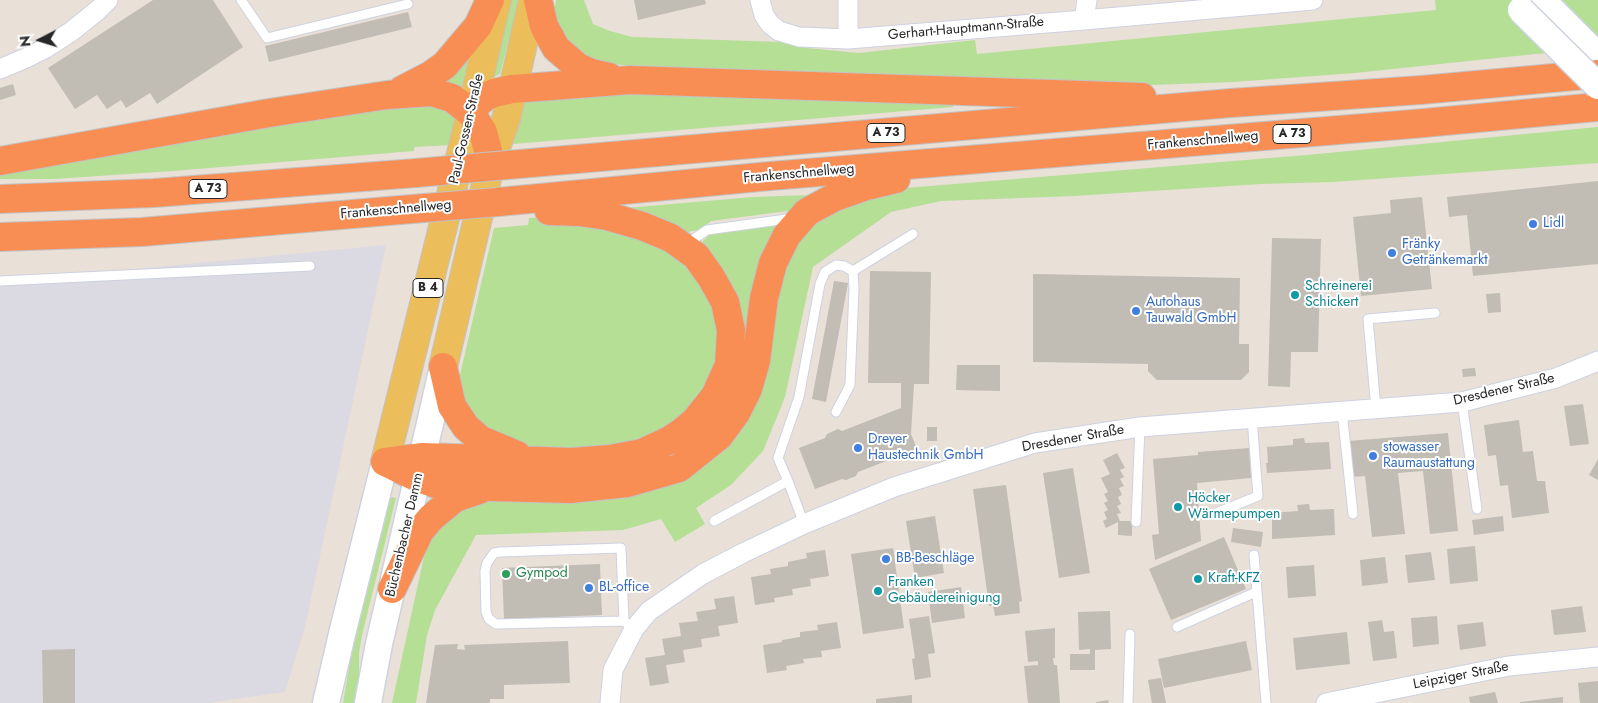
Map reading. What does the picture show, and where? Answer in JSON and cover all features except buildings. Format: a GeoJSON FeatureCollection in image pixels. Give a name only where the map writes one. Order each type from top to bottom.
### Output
{"type":"FeatureCollection","features":[{"type":"Feature","properties":{"kind":"highway"},"geometry":{"type":"LineString","coordinates":[[386,95],[416,84],[445,65],[478,26],[490,0]]}},
{"type":"Feature","properties":{"kind":"highway"},"geometry":{"type":"LineString","coordinates":[[538,0],[544,26],[549,37],[566,58],[578,67],[591,73],[630,80]]}},
{"type":"Feature","properties":{"kind":"highway","name":"A 73"},"geometry":{"type":"LineString","coordinates":[[0,200],[154,193],[416,173],[1231,103],[1421,90],[1598,74]]}},
{"type":"Feature","properties":{"kind":"highway"},"geometry":{"type":"LineString","coordinates":[[472,110],[485,97],[512,89],[581,82],[630,80],[1136,96],[1231,103]]}},
{"type":"Feature","properties":{"kind":"highway"},"geometry":{"type":"LineString","coordinates":[[0,161],[259,115],[386,95],[432,92],[442,94],[472,110],[483,132],[491,162]]}},
{"type":"Feature","properties":{"kind":"highway","name":"Frankenschnellweg"},"geometry":{"type":"LineString","coordinates":[[0,237],[142,232],[498,202],[779,175],[1404,125],[1598,107]]}},
{"type":"Feature","properties":{"kind":"highway"},"geometry":{"type":"LineString","coordinates":[[420,468],[436,484],[578,489],[627,483],[679,468],[719,436],[736,413],[748,389],[756,361],[764,298],[773,263],[787,235],[802,217],[807,212],[835,197],[863,187],[985,159]]}},
{"type":"Feature","properties":{"kind":"highway"},"geometry":{"type":"LineString","coordinates":[[385,462],[420,468],[530,461],[579,462],[642,453],[670,440],[682,432],[700,415],[715,396],[729,365],[731,330],[725,302],[711,276],[696,256],[683,246],[671,238],[642,226],[607,216],[579,212],[549,211],[498,202]]}},
{"type":"Feature","properties":{"kind":"highway"},"geometry":{"type":"LineString","coordinates":[[443,367],[452,406],[466,427],[481,440],[530,461]]}},
{"type":"Feature","properties":{"kind":"highway"},"geometry":{"type":"LineString","coordinates":[[392,589],[420,530],[431,518],[455,498],[490,487]]}},
{"type":"Feature","properties":{"kind":"main road","name":"Paul-Gossen-Straße"},"geometry":{"type":"LineString","coordinates":[[385,462],[472,110],[497,0]]}},
{"type":"Feature","properties":{"kind":"main road","name":"B 4"},"geometry":{"type":"LineString","coordinates":[[443,367],[491,162],[506,119],[533,0]]}},
{"type":"Feature","properties":{"kind":"main road"},"geometry":{"type":"LineString","coordinates":[[1524,3],[1573,31],[1598,56]]}},
{"type":"Feature","properties":{"kind":"main road"},"geometry":{"type":"LineString","coordinates":[[1524,3],[1598,86]]}},
{"type":"Feature","properties":{"kind":"main road","name":"Büchenbacher Damm"},"geometry":{"type":"LineString","coordinates":[[368,703],[379,644],[443,367]]}},
{"type":"Feature","properties":{"kind":"main road"},"geometry":{"type":"LineString","coordinates":[[326,703],[385,462]]}},
{"type":"Feature","properties":{"kind":"street"},"geometry":{"type":"LineString","coordinates":[[0,69],[46,48],[98,10],[108,0]]}},
{"type":"Feature","properties":{"kind":"street","name":"Gerhart-Hauptmann-Straße"},"geometry":{"type":"LineString","coordinates":[[760,0],[764,15],[779,32],[799,37],[848,39],[1313,0]]}},
{"type":"Feature","properties":{"kind":"street"},"geometry":{"type":"LineString","coordinates":[[848,0],[848,39]]}},
{"type":"Feature","properties":{"kind":"street"},"geometry":{"type":"LineString","coordinates":[[1084,20],[1086,0]]}},
{"type":"Feature","properties":{"kind":"street","name":"Dresdener Straße"},"geometry":{"type":"LineString","coordinates":[[610,703],[613,670],[629,625],[703,574],[804,524],[894,487],[1035,444],[1140,427],[1462,402],[1556,378],[1598,361]]}},
{"type":"Feature","properties":{"kind":"street","name":"Leipziger Straße"},"geometry":{"type":"LineString","coordinates":[[1326,703],[1509,666],[1598,657]]}},
{"type":"Feature","properties":{"kind":"lane"},"geometry":{"type":"LineString","coordinates":[[242,0],[268,38],[408,4]]}},
{"type":"Feature","properties":{"kind":"lane"},"geometry":{"type":"LineString","coordinates":[[683,246],[707,230],[802,217]]}},
{"type":"Feature","properties":{"kind":"lane"},"geometry":{"type":"LineString","coordinates":[[853,271],[913,234]]}},
{"type":"Feature","properties":{"kind":"lane"},"geometry":{"type":"LineString","coordinates":[[804,524],[778,458],[799,397],[820,284],[825,272],[836,265],[844,266],[853,271]]}},
{"type":"Feature","properties":{"kind":"lane"},"geometry":{"type":"LineString","coordinates":[[0,281],[310,266]]}},
{"type":"Feature","properties":{"kind":"lane"},"geometry":{"type":"LineString","coordinates":[[836,412],[850,386],[853,271]]}},
{"type":"Feature","properties":{"kind":"lane"},"geometry":{"type":"LineString","coordinates":[[1376,409],[1368,319],[1435,313]]}},
{"type":"Feature","properties":{"kind":"lane"},"geometry":{"type":"LineString","coordinates":[[1462,402],[1477,509]]}},
{"type":"Feature","properties":{"kind":"lane"},"geometry":{"type":"LineString","coordinates":[[1342,412],[1352,514]]}},
{"type":"Feature","properties":{"kind":"lane"},"geometry":{"type":"LineString","coordinates":[[1216,513],[1258,496],[1252,418]]}},
{"type":"Feature","properties":{"kind":"lane"},"geometry":{"type":"LineString","coordinates":[[1136,522],[1140,427]]}},
{"type":"Feature","properties":{"kind":"lane"},"geometry":{"type":"LineString","coordinates":[[714,521],[788,481]]}},
{"type":"Feature","properties":{"kind":"lane"},"geometry":{"type":"LineString","coordinates":[[621,548],[629,625],[496,624],[489,619],[486,612],[486,563],[494,553],[621,548]]}},
{"type":"Feature","properties":{"kind":"lane"},"geometry":{"type":"LineString","coordinates":[[1254,555],[1266,703]]}},
{"type":"Feature","properties":{"kind":"lane"},"geometry":{"type":"LineString","coordinates":[[1178,627],[1256,592]]}},
{"type":"Feature","properties":{"kind":"lane"},"geometry":{"type":"LineString","coordinates":[[1128,703],[1130,634]]}},
{"type":"Feature","properties":{"kind":"shaded area"},"geometry":{"type":"Polygon","coordinates":[[[386,245],[305,627],[285,692],[207,703],[0,703],[0,282],[386,245]]]}},
{"type":"Feature","properties":{"kind":"green space"},"geometry":{"type":"Polygon","coordinates":[[[507,0],[519,0],[500,74],[491,78],[507,0]]]}},
{"type":"Feature","properties":{"kind":"green space"},"geometry":{"type":"Polygon","coordinates":[[[556,0],[584,0],[593,24],[632,37],[781,42],[807,48],[859,53],[975,40],[977,54],[1436,10],[1435,0],[1598,0],[1598,50],[1535,54],[1355,73],[1233,82],[1151,85],[1012,83],[950,77],[622,65],[603,63],[590,59],[563,37],[554,13],[556,0]]]}},
{"type":"Feature","properties":{"kind":"green space"},"geometry":{"type":"Polygon","coordinates":[[[473,49],[462,92],[440,79],[473,49]]]}},
{"type":"Feature","properties":{"kind":"green space"},"geometry":{"type":"Polygon","coordinates":[[[571,92],[953,99],[953,107],[513,144],[526,96],[571,92]]]}},
{"type":"Feature","properties":{"kind":"green space"},"geometry":{"type":"Polygon","coordinates":[[[429,101],[459,117],[452,145],[414,147],[414,151],[173,171],[54,179],[0,179],[0,169],[429,101]]]}},
{"type":"Feature","properties":{"kind":"green space"},"geometry":{"type":"Polygon","coordinates":[[[1598,127],[1598,163],[1333,182],[941,201],[891,212],[813,267],[785,397],[763,451],[731,485],[696,508],[705,524],[675,542],[661,519],[623,530],[476,535],[435,610],[427,635],[416,703],[392,703],[427,543],[431,535],[473,501],[702,463],[785,258],[819,215],[893,189],[1307,155],[1598,127]]]}},
{"type":"Feature","properties":{"kind":"green space"},"geometry":{"type":"Polygon","coordinates":[[[811,195],[795,210],[711,221],[702,229],[679,234],[626,208],[753,197],[811,195]]]}},
{"type":"Feature","properties":{"kind":"green space"},"geometry":{"type":"Polygon","coordinates":[[[545,217],[655,238],[706,282],[722,341],[708,392],[660,437],[599,448],[520,446],[481,432],[457,388],[494,228],[528,225],[529,218],[545,217]]]}},
{"type":"Feature","properties":{"kind":"green space"},"geometry":{"type":"Polygon","coordinates":[[[778,223],[783,226],[748,344],[736,368],[697,247],[712,232],[778,223]]]}},
{"type":"Feature","properties":{"kind":"green space"},"geometry":{"type":"Polygon","coordinates":[[[390,497],[396,498],[362,635],[357,694],[354,703],[343,703],[356,626],[383,514],[390,497]]]}},
{"type":"Feature","properties":{"kind":"place","name":"Lidl"},"geometry":{"type":"Point","coordinates":[1533,224]}},
{"type":"Feature","properties":{"kind":"place","name":"Fränky Getränkemarkt"},"geometry":{"type":"Point","coordinates":[1392,253]}},
{"type":"Feature","properties":{"kind":"place","name":"Schreinerei Schickert"},"geometry":{"type":"Point","coordinates":[1295,295]}},
{"type":"Feature","properties":{"kind":"place","name":"Autohaus Tauwald GmbH"},"geometry":{"type":"Point","coordinates":[1136,311]}},
{"type":"Feature","properties":{"kind":"place","name":"Dreyer Haustechnik GmbH"},"geometry":{"type":"Point","coordinates":[858,448]}},
{"type":"Feature","properties":{"kind":"place","name":"stowasser Raumaustattung"},"geometry":{"type":"Point","coordinates":[1373,456]}},
{"type":"Feature","properties":{"kind":"place","name":"Höcker Wärmepumpen"},"geometry":{"type":"Point","coordinates":[1178,507]}},
{"type":"Feature","properties":{"kind":"place","name":"BB-Beschläge"},"geometry":{"type":"Point","coordinates":[886,559]}},
{"type":"Feature","properties":{"kind":"place","name":"Gympod"},"geometry":{"type":"Point","coordinates":[506,574]}},
{"type":"Feature","properties":{"kind":"place","name":"Kraft-KFZ"},"geometry":{"type":"Point","coordinates":[1198,579]}},
{"type":"Feature","properties":{"kind":"place","name":"BL-office"},"geometry":{"type":"Point","coordinates":[589,588]}},
{"type":"Feature","properties":{"kind":"place","name":"Franken Gebäudereinigung"},"geometry":{"type":"Point","coordinates":[878,591]}}]}
